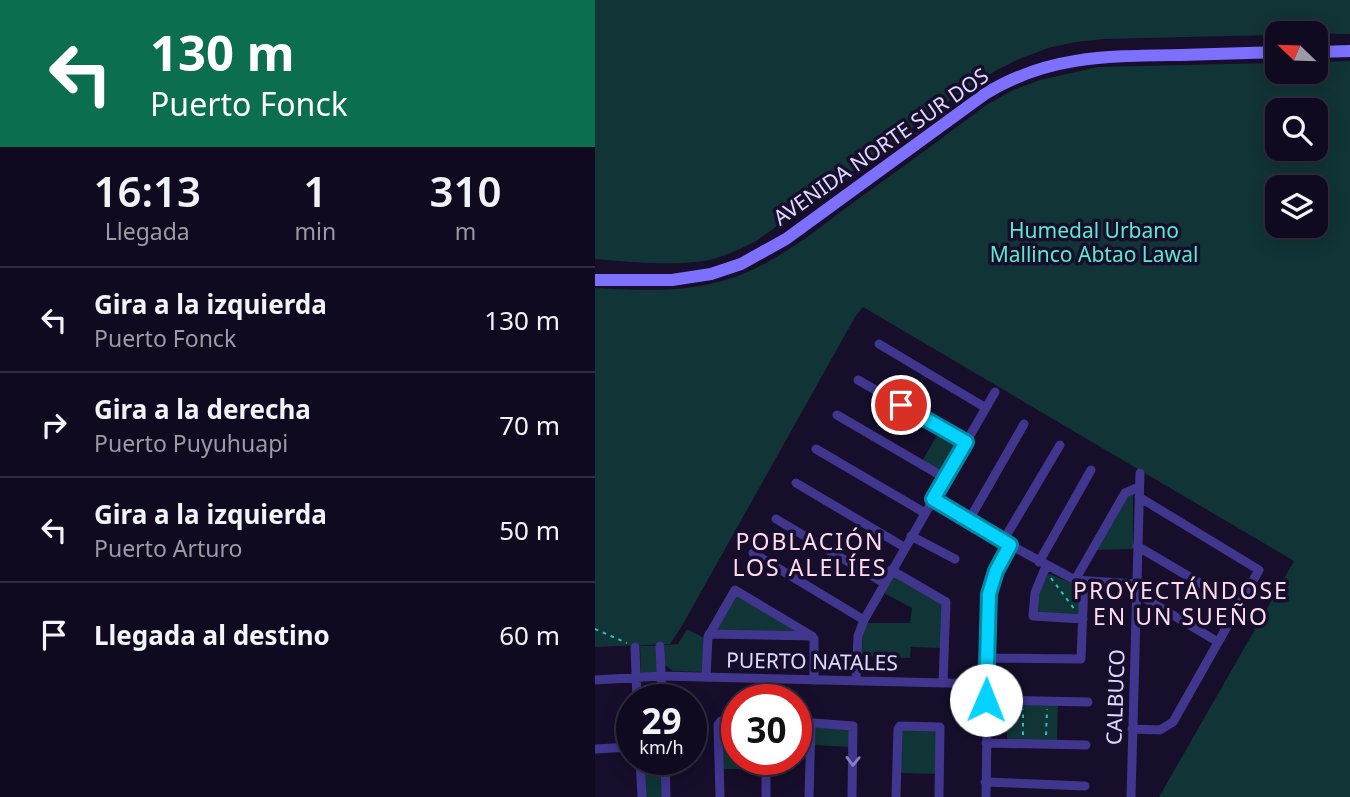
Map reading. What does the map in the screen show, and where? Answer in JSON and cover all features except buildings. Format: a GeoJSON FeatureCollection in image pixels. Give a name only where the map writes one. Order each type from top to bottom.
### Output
{"type":"FeatureCollection","features":[{"type":"Feature","properties":{"kind":"main road"},"geometry":{"type":"LineString","coordinates":[[1328,52],[1350,51]]}},
{"type":"Feature","properties":{"kind":"main road","name":"AVENIDA NORTE SUR DOS"},"geometry":{"type":"LineString","coordinates":[[595,280],[672,280],[711,274],[741,264],[786,239],[985,94],[1041,68],[1075,59],[1104,56],[1265,52]]}},
{"type":"Feature","properties":{"kind":"street"},"geometry":{"type":"LineString","coordinates":[[879,344],[986,408]]}},
{"type":"Feature","properties":{"kind":"street"},"geometry":{"type":"LineString","coordinates":[[858,380],[966,442]]}},
{"type":"Feature","properties":{"kind":"street"},"geometry":{"type":"LineString","coordinates":[[856,681],[858,636],[864,620],[995,392]]}},
{"type":"Feature","properties":{"kind":"street"},"geometry":{"type":"LineString","coordinates":[[837,415],[944,478]]}},
{"type":"Feature","properties":{"kind":"street"},"geometry":{"type":"LineString","coordinates":[[969,520],[1024,424]]}},
{"type":"Feature","properties":{"kind":"street"},"geometry":{"type":"LineString","coordinates":[[986,797],[986,684],[990,588],[1007,543],[1060,445]]}},
{"type":"Feature","properties":{"kind":"street"},"geometry":{"type":"LineString","coordinates":[[816,449],[925,513]]}},
{"type":"Feature","properties":{"kind":"street"},"geometry":{"type":"LineString","coordinates":[[1083,619],[1033,616],[1034,598],[1043,565],[1091,470]]}},
{"type":"Feature","properties":{"kind":"street","name":"CALBUCO"},"geometry":{"type":"LineString","coordinates":[[1131,797],[1140,472]]}},
{"type":"Feature","properties":{"kind":"street"},"geometry":{"type":"LineString","coordinates":[[796,483],[904,547]]}},
{"type":"Feature","properties":{"kind":"street"},"geometry":{"type":"LineString","coordinates":[[987,658],[1080,660],[1083,619],[1079,581],[1125,493],[1139,487]]}},
{"type":"Feature","properties":{"kind":"street"},"geometry":{"type":"LineString","coordinates":[[1132,729],[1160,730],[1173,722],[1259,570],[1139,498]]}},
{"type":"Feature","properties":{"kind":"street"},"geometry":{"type":"LineString","coordinates":[[933,499],[1043,565],[1079,581],[1136,589],[1218,642]]}},
{"type":"Feature","properties":{"kind":"street"},"geometry":{"type":"LineString","coordinates":[[776,519],[884,583]]}},
{"type":"Feature","properties":{"kind":"street"},"geometry":{"type":"LineString","coordinates":[[911,536],[955,559]]}},
{"type":"Feature","properties":{"kind":"street"},"geometry":{"type":"LineString","coordinates":[[1137,546],[1215,592]]}},
{"type":"Feature","properties":{"kind":"street"},"geometry":{"type":"LineString","coordinates":[[753,553],[864,620]]}},
{"type":"Feature","properties":{"kind":"street"},"geometry":{"type":"LineString","coordinates":[[891,570],[946,602],[943,683]]}},
{"type":"Feature","properties":{"kind":"street"},"geometry":{"type":"LineString","coordinates":[[706,677],[709,634],[736,590],[813,636],[814,680]]}},
{"type":"Feature","properties":{"kind":"street"},"geometry":{"type":"LineString","coordinates":[[709,634],[813,636]]}},
{"type":"Feature","properties":{"kind":"street"},"geometry":{"type":"LineString","coordinates":[[660,646],[661,684]]}},
{"type":"Feature","properties":{"kind":"street"},"geometry":{"type":"LineString","coordinates":[[635,647],[636,684]]}},
{"type":"Feature","properties":{"kind":"street","name":"PUERTO NATALES"},"geometry":{"type":"LineString","coordinates":[[595,680],[661,676],[986,684]]}},
{"type":"Feature","properties":{"kind":"street"},"geometry":{"type":"LineString","coordinates":[[986,700],[1088,702]]}},
{"type":"Feature","properties":{"kind":"street"},"geometry":{"type":"LineString","coordinates":[[720,797],[718,725],[721,722]]}},
{"type":"Feature","properties":{"kind":"street"},"geometry":{"type":"LineString","coordinates":[[809,797],[812,724],[853,726],[852,797]]}},
{"type":"Feature","properties":{"kind":"street"},"geometry":{"type":"LineString","coordinates":[[896,797],[898,727],[940,727],[939,797]]}},
{"type":"Feature","properties":{"kind":"street"},"geometry":{"type":"LineString","coordinates":[[986,743],[1086,745]]}},
{"type":"Feature","properties":{"kind":"street"},"geometry":{"type":"LineString","coordinates":[[595,749],[616,748]]}},
{"type":"Feature","properties":{"kind":"street"},"geometry":{"type":"LineString","coordinates":[[641,775],[642,797]]}},
{"type":"Feature","properties":{"kind":"street"},"geometry":{"type":"LineString","coordinates":[[665,775],[666,797]]}},
{"type":"Feature","properties":{"kind":"street"},"geometry":{"type":"LineString","coordinates":[[766,775],[766,797]]}},
{"type":"Feature","properties":{"kind":"street"},"geometry":{"type":"LineString","coordinates":[[985,782],[1085,786]]}},
{"type":"Feature","properties":{"kind":"path"},"geometry":{"type":"LineString","coordinates":[[1043,565],[1083,619]]}},
{"type":"Feature","properties":{"kind":"path"},"geometry":{"type":"LineString","coordinates":[[595,629],[635,647]]}},
{"type":"Feature","properties":{"kind":"path"},"geometry":{"type":"LineString","coordinates":[[1022,743],[1023,701]]}},
{"type":"Feature","properties":{"kind":"path"},"geometry":{"type":"LineString","coordinates":[[1046,744],[1047,701]]}},
{"type":"Feature","properties":{"kind":"green space"},"geometry":{"type":"Polygon","coordinates":[[[595,0],[1350,0],[1350,34],[1328,34],[1328,21],[1265,21],[1265,35],[1104,39],[1048,48],[997,70],[966,89],[755,242],[724,256],[704,261],[650,263],[595,259],[595,0]]]}},
{"type":"Feature","properties":{"kind":"green space","name":"Humedal Urbano Mallinco Abtao Lawal"},"geometry":{"type":"Polygon","coordinates":[[[1350,61],[1350,797],[1159,797],[1294,561],[863,307],[670,644],[595,647],[595,288],[659,290],[706,285],[740,275],[775,258],[808,236],[988,104],[1013,90],[1040,80],[1098,67],[1265,63],[1265,84],[1328,84],[1328,62],[1350,61]]]}},
{"type":"Feature","properties":{"kind":"green space"},"geometry":{"type":"Polygon","coordinates":[[[939,432],[957,443],[940,471],[922,461],[939,432]]]}},
{"type":"Feature","properties":{"kind":"green space"},"geometry":{"type":"Polygon","coordinates":[[[1133,493],[1133,549],[1095,550],[1124,497],[1133,493]]]}},
{"type":"Feature","properties":{"kind":"green space"},"geometry":{"type":"Polygon","coordinates":[[[1047,573],[1081,587],[1080,616],[1038,615],[1035,603],[1047,573]]]}},
{"type":"Feature","properties":{"kind":"green space"},"geometry":{"type":"Polygon","coordinates":[[[894,577],[943,604],[942,648],[911,647],[910,658],[862,656],[863,632],[867,623],[910,623],[912,608],[884,593],[894,577]]]}},
{"type":"Feature","properties":{"kind":"green space"},"geometry":{"type":"Polygon","coordinates":[[[736,595],[796,630],[796,632],[716,630],[736,595]]]}},
{"type":"Feature","properties":{"kind":"green space"},"geometry":{"type":"Polygon","coordinates":[[[687,629],[704,638],[703,672],[673,671],[665,665],[665,645],[678,644],[687,629]]]}},
{"type":"Feature","properties":{"kind":"green space"},"geometry":{"type":"Polygon","coordinates":[[[640,646],[656,646],[657,673],[641,674],[640,646]]]}},
{"type":"Feature","properties":{"kind":"green space"},"geometry":{"type":"Polygon","coordinates":[[[1007,703],[1058,704],[1057,741],[1007,740],[1007,703]]]}},
{"type":"Feature","properties":{"kind":"green space"},"geometry":{"type":"Polygon","coordinates":[[[816,727],[850,728],[851,747],[813,745],[813,730],[816,727]]]}},
{"type":"Feature","properties":{"kind":"green space"},"geometry":{"type":"Polygon","coordinates":[[[901,729],[937,730],[937,774],[900,773],[901,729]]]}},
{"type":"Feature","properties":{"kind":"green space"},"geometry":{"type":"Polygon","coordinates":[[[645,775],[661,775],[662,797],[646,797],[645,775]]]}},
{"type":"Feature","properties":{"kind":"district","name":"POBLACIÓN LOS ALELÍES"},"geometry":{"type":"Point","coordinates":[810,555]}},
{"type":"Feature","properties":{"kind":"district","name":"PROYECTÁNDOSE EN UN SUEÑO"},"geometry":{"type":"Point","coordinates":[1181,604]}},
{"type":"Feature","properties":{"kind":"route"},"geometry":{"type":"LineString","coordinates":[[901,405],[966,442],[933,499],[1010,545],[996,571],[989,594],[986,700]]}}]}
